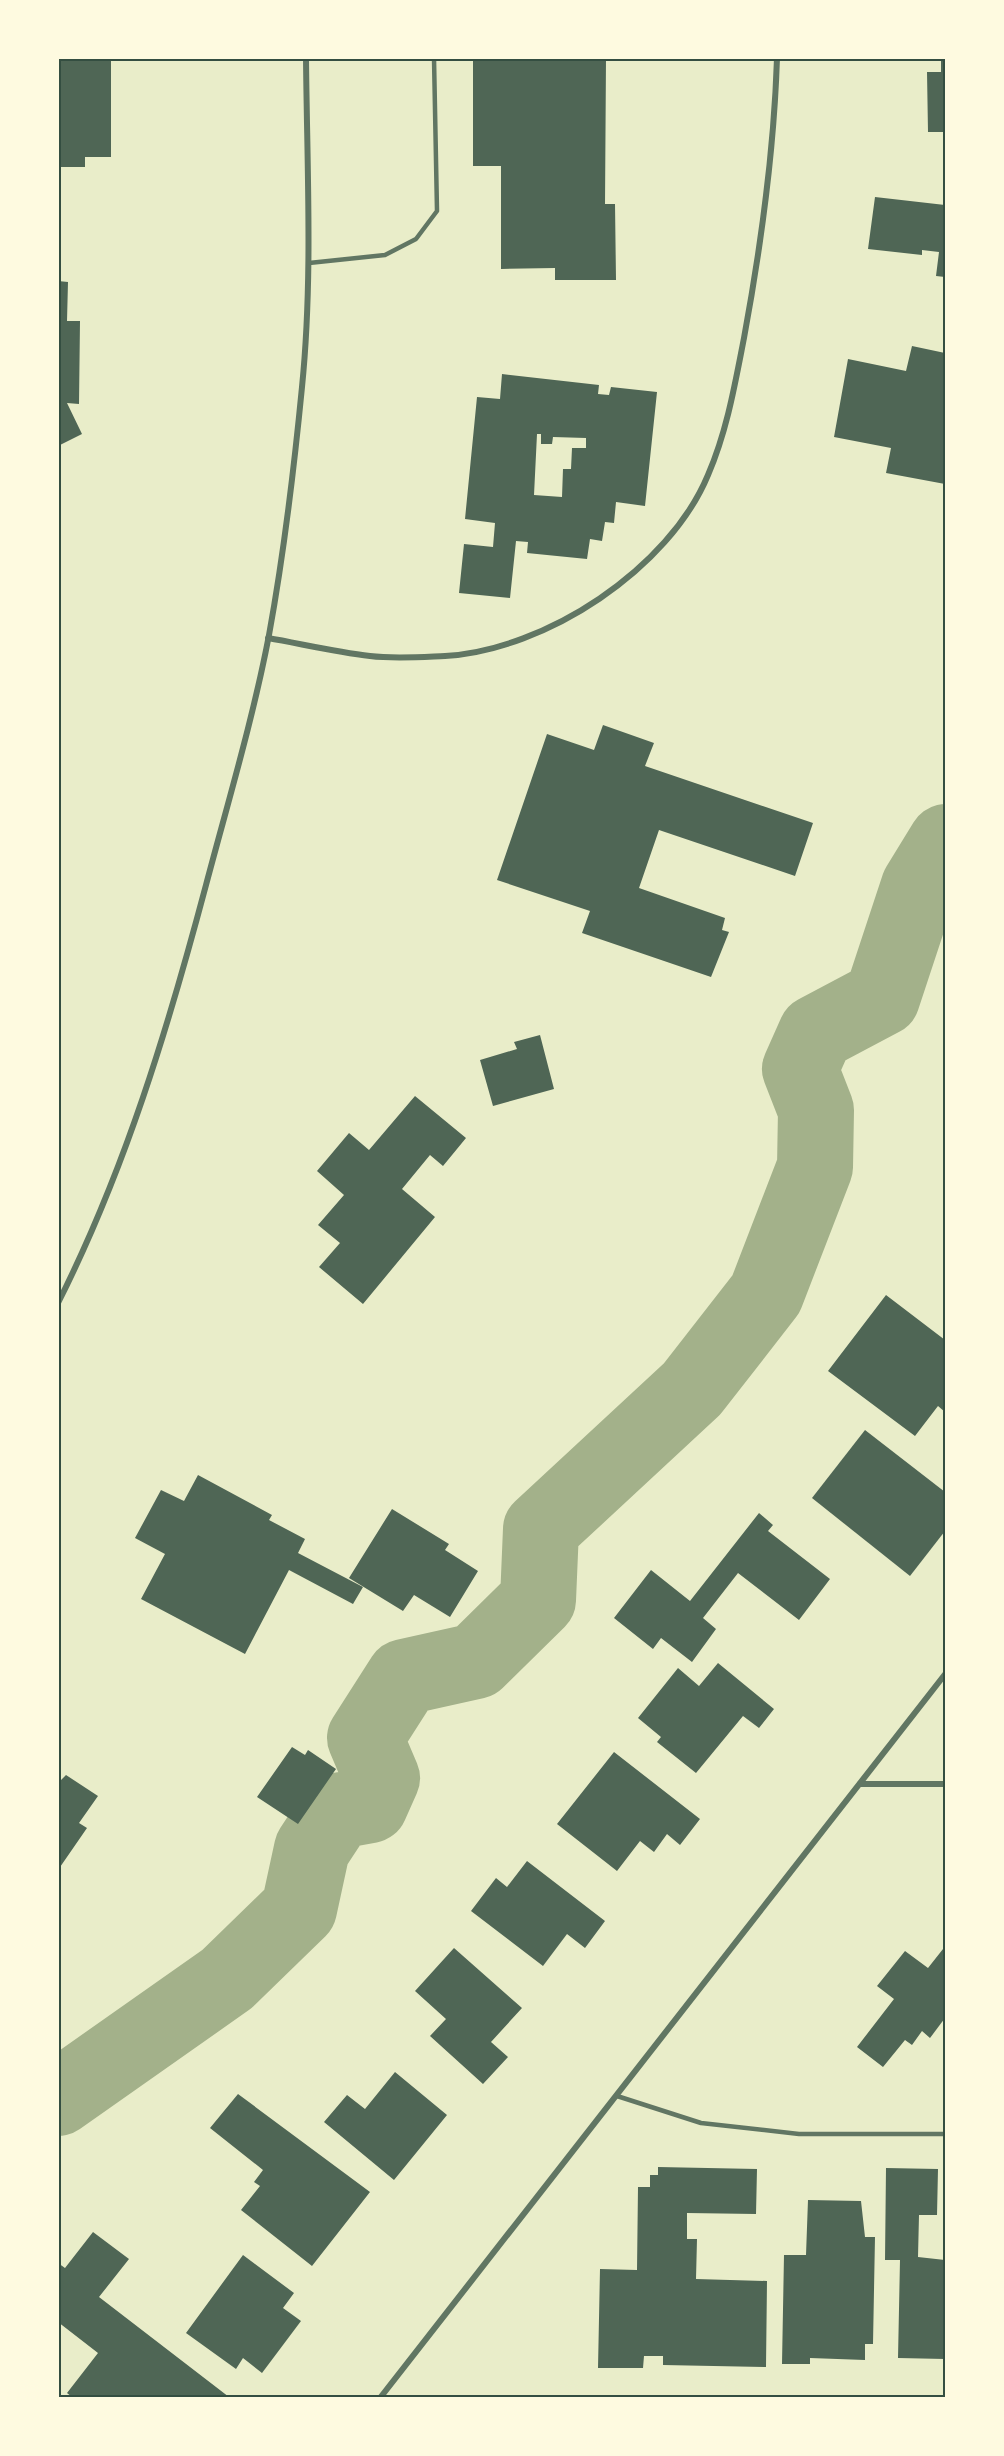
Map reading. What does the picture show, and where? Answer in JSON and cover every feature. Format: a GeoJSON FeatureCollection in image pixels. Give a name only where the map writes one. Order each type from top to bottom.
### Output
{"type":"FeatureCollection","features":[{"type":"Feature","properties":{"kind":"street"},"geometry":{"type":"LineString","coordinates":[[58,1303],[84,1253],[129,1142],[190,946],[240,759],[268,638],[280,570],[302,384],[309,263],[306,58]]}},
{"type":"Feature","properties":{"kind":"street"},"geometry":{"type":"LineString","coordinates":[[268,638],[372,656],[447,656],[506,645],[563,621],[610,591],[652,556],[684,517],[708,476],[730,408],[765,208],[776,100],[777,58]]}},
{"type":"Feature","properties":{"kind":"street"},"geometry":{"type":"LineString","coordinates":[[380,2397],[945,1673]]}},
{"type":"Feature","properties":{"kind":"street"},"geometry":{"type":"LineString","coordinates":[[860,1784],[945,1784]]}},
{"type":"Feature","properties":{"kind":"lane"},"geometry":{"type":"LineString","coordinates":[[309,263],[385,255],[416,239],[437,211],[434,58]]}},
{"type":"Feature","properties":{"kind":"lane"},"geometry":{"type":"LineString","coordinates":[[617,2096],[701,2123],[799,2133],[945,2134]]}},
{"type":"Feature","properties":{"kind":"building"},"geometry":{"type":"Polygon","coordinates":[[[58,58],[111,58],[111,157],[85,157],[85,167],[58,167],[58,58]]]}},
{"type":"Feature","properties":{"kind":"building"},"geometry":{"type":"Polygon","coordinates":[[[473,58],[606,58],[605,204],[615,204],[616,280],[555,280],[555,268],[501,269],[501,166],[473,166],[473,58]]]}},
{"type":"Feature","properties":{"kind":"building"},"geometry":{"type":"Polygon","coordinates":[[[941,58],[945,58],[945,132],[928,132],[927,72],[941,72],[941,58]]]}},
{"type":"Feature","properties":{"kind":"building"},"geometry":{"type":"Polygon","coordinates":[[[875,197],[945,205],[945,277],[936,276],[939,252],[922,250],[922,255],[868,249],[875,197]]]}},
{"type":"Feature","properties":{"kind":"building"},"geometry":{"type":"Polygon","coordinates":[[[58,281],[68,282],[67,321],[80,321],[79,404],[67,403],[82,434],[58,446],[58,281]]]}},
{"type":"Feature","properties":{"kind":"building"},"geometry":{"type":"Polygon","coordinates":[[[912,346],[945,353],[945,484],[886,473],[891,448],[834,437],[848,359],[906,371],[912,346]]]}},
{"type":"Feature","properties":{"kind":"building"},"geometry":{"type":"Polygon","coordinates":[[[502,374],[599,385],[598,394],[609,395],[611,387],[657,392],[645,506],[616,502],[614,523],[605,522],[602,541],[590,539],[587,559],[527,553],[528,542],[516,541],[510,598],[459,593],[464,544],[493,547],[495,523],[465,519],[477,397],[500,399],[502,374]],[[537,434],[534,495],[562,497],[563,469],[571,469],[572,448],[586,448],[586,438],[553,437],[552,444],[541,444],[541,434],[537,434]]]}},
{"type":"Feature","properties":{"kind":"building"},"geometry":{"type":"Polygon","coordinates":[[[603,725],[654,743],[645,766],[813,823],[795,876],[659,830],[639,888],[725,918],[722,930],[729,932],[711,977],[582,933],[590,911],[497,880],[547,734],[594,750],[603,725]]]}},
{"type":"Feature","properties":{"kind":"building"},"geometry":{"type":"Polygon","coordinates":[[[540,1035],[554,1089],[493,1106],[480,1060],[517,1049],[514,1042],[540,1035]]]}},
{"type":"Feature","properties":{"kind":"building"},"geometry":{"type":"Polygon","coordinates":[[[415,1096],[466,1138],[443,1166],[430,1155],[402,1189],[435,1217],[363,1304],[319,1267],[340,1243],[318,1225],[344,1195],[317,1171],[349,1133],[369,1150],[415,1096]]]}},
{"type":"Feature","properties":{"kind":"building"},"geometry":{"type":"Polygon","coordinates":[[[886,1295],[945,1340],[945,1412],[938,1406],[915,1436],[828,1371],[886,1295]]]}},
{"type":"Feature","properties":{"kind":"building"},"geometry":{"type":"Polygon","coordinates":[[[865,1430],[945,1492],[945,1531],[910,1576],[812,1498],[865,1430]]]}},
{"type":"Feature","properties":{"kind":"building"},"geometry":{"type":"Polygon","coordinates":[[[198,1475],[272,1515],[269,1520],[305,1539],[298,1553],[363,1587],[353,1604],[289,1570],[245,1654],[141,1599],[165,1554],[135,1538],[161,1490],[184,1501],[198,1475]]]}},
{"type":"Feature","properties":{"kind":"building"},"geometry":{"type":"Polygon","coordinates":[[[392,1509],[449,1544],[445,1550],[478,1571],[450,1617],[414,1595],[403,1611],[349,1578],[392,1509]]]}},
{"type":"Feature","properties":{"kind":"building"},"geometry":{"type":"Polygon","coordinates":[[[759,1513],[773,1525],[768,1531],[830,1579],[799,1620],[738,1573],[703,1618],[716,1629],[692,1662],[661,1638],[653,1649],[614,1618],[651,1570],[690,1601],[759,1513]]]}},
{"type":"Feature","properties":{"kind":"building"},"geometry":{"type":"Polygon","coordinates":[[[718,1663],[774,1709],[759,1728],[743,1716],[696,1773],[657,1742],[661,1737],[638,1718],[678,1668],[699,1686],[718,1663]]]}},
{"type":"Feature","properties":{"kind":"building"},"geometry":{"type":"Polygon","coordinates":[[[292,1747],[305,1755],[308,1750],[336,1769],[298,1824],[257,1797],[292,1747]]]}},
{"type":"Feature","properties":{"kind":"building"},"geometry":{"type":"Polygon","coordinates":[[[614,1752],[700,1819],[680,1845],[667,1834],[654,1852],[640,1841],[617,1871],[557,1824],[614,1752]]]}},
{"type":"Feature","properties":{"kind":"building"},"geometry":{"type":"Polygon","coordinates":[[[66,1775],[98,1796],[79,1823],[87,1828],[58,1870],[58,1783],[66,1775]]]}},
{"type":"Feature","properties":{"kind":"building"},"geometry":{"type":"Polygon","coordinates":[[[527,1861],[605,1921],[585,1948],[567,1934],[543,1966],[471,1911],[496,1878],[507,1887],[527,1861]]]}},
{"type":"Feature","properties":{"kind":"building"},"geometry":{"type":"Polygon","coordinates":[[[454,1948],[522,2008],[491,2042],[508,2057],[483,2084],[430,2036],[446,2019],[415,1991],[454,1948]]]}},
{"type":"Feature","properties":{"kind":"building"},"geometry":{"type":"Polygon","coordinates":[[[943,1949],[945,1950],[945,2018],[930,2038],[922,2031],[912,2045],[905,2040],[883,2067],[857,2047],[894,1999],[877,1986],[905,1951],[928,1968],[943,1949]]]}},
{"type":"Feature","properties":{"kind":"building"},"geometry":{"type":"Polygon","coordinates":[[[395,2072],[447,2115],[394,2180],[324,2122],[347,2095],[365,2109],[395,2072]]]}},
{"type":"Feature","properties":{"kind":"building"},"geometry":{"type":"Polygon","coordinates":[[[238,2094],[370,2192],[312,2266],[241,2210],[260,2186],[254,2182],[263,2170],[210,2128],[238,2094]]]}},
{"type":"Feature","properties":{"kind":"building"},"geometry":{"type":"Polygon","coordinates":[[[658,2167],[757,2169],[756,2214],[687,2213],[687,2239],[697,2239],[696,2279],[767,2281],[766,2367],[663,2365],[663,2356],[644,2356],[643,2368],[598,2368],[600,2269],[637,2270],[638,2187],[650,2187],[650,2175],[658,2175],[658,2167]]]}},
{"type":"Feature","properties":{"kind":"building"},"geometry":{"type":"Polygon","coordinates":[[[886,2168],[938,2169],[937,2215],[919,2215],[918,2257],[945,2260],[945,2359],[898,2358],[900,2260],[885,2260],[886,2168]]]}},
{"type":"Feature","properties":{"kind":"building"},"geometry":{"type":"Polygon","coordinates":[[[808,2200],[861,2201],[865,2237],[875,2237],[873,2344],[865,2344],[865,2360],[810,2358],[810,2364],[782,2364],[784,2255],[806,2255],[808,2200]]]}},
{"type":"Feature","properties":{"kind":"building"},"geometry":{"type":"Polygon","coordinates":[[[93,2232],[129,2259],[99,2297],[229,2397],[72,2397],[67,2393],[98,2353],[58,2322],[58,2263],[65,2268],[93,2232]]]}},
{"type":"Feature","properties":{"kind":"building"},"geometry":{"type":"Polygon","coordinates":[[[243,2255],[294,2293],[283,2308],[301,2321],[262,2373],[243,2358],[236,2369],[186,2333],[243,2255]]]}},
{"type":"Feature","properties":{"kind":"waterway"},"geometry":{"type":"LineString","coordinates":[[58,2098],[227,1979],[299,1909],[312,1849],[337,1811],[370,1805],[382,1778],[365,1738],[404,1677],[476,1661],[538,1600],[541,1529],[692,1389],[766,1294],[815,1167],[816,1110],[800,1069],[816,1033],[882,998],[919,886],[946,842]]}}]}
